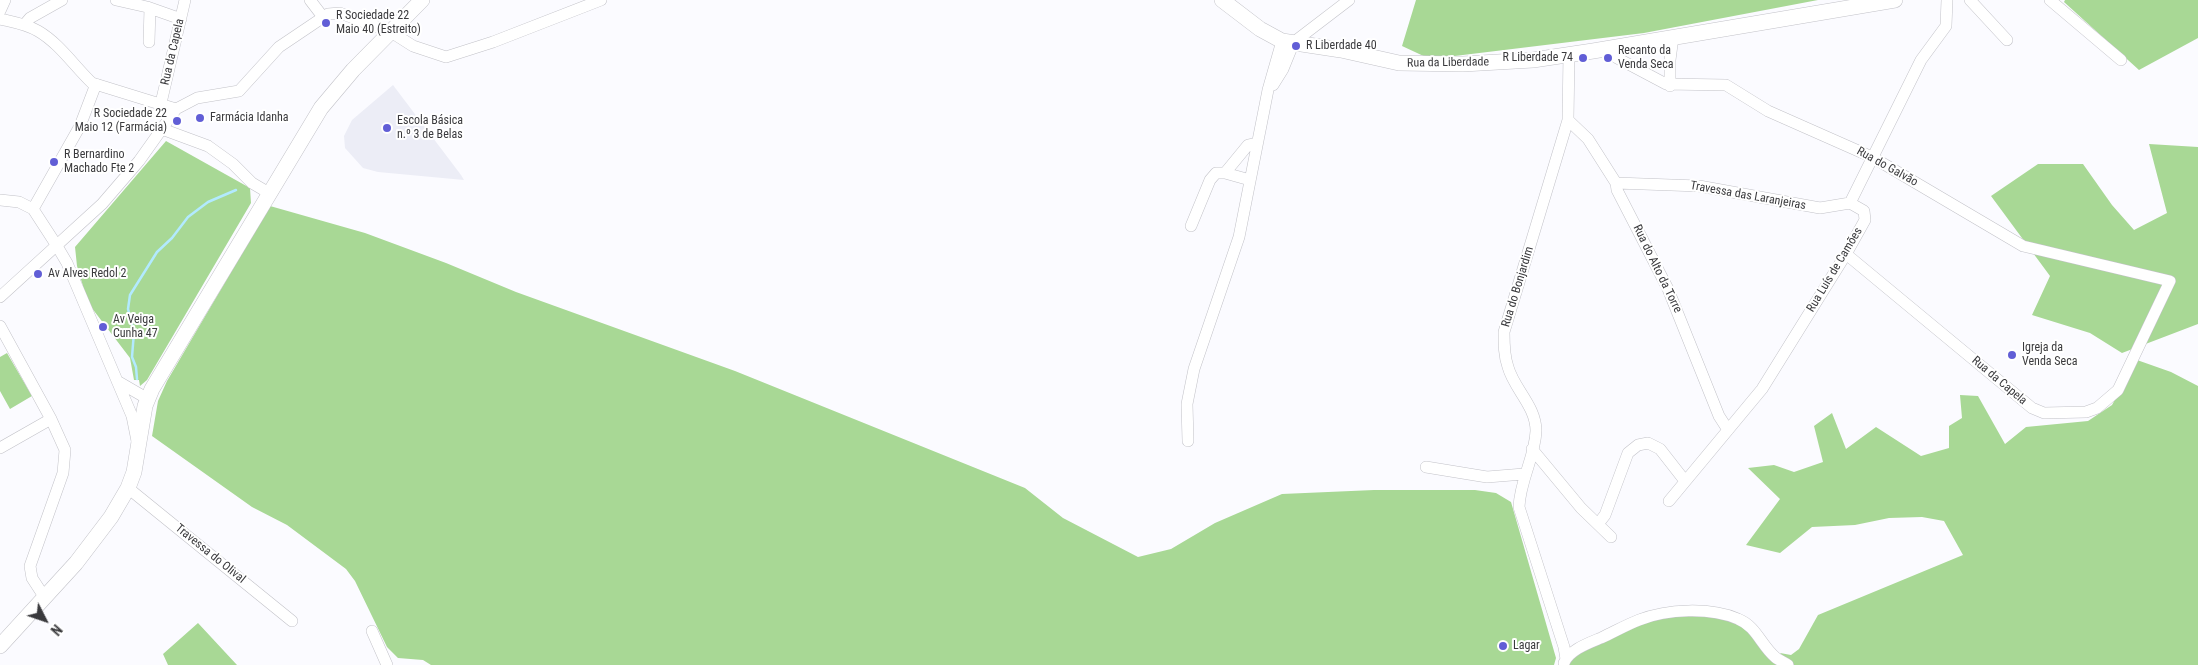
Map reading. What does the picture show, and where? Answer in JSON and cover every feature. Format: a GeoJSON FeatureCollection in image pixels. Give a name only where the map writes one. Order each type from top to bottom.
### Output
{"type":"FeatureCollection","features":[{"type":"Feature","properties":{"kind":"street"},"geometry":{"type":"LineString","coordinates":[[0,11],[6,0]]}},
{"type":"Feature","properties":{"kind":"street"},"geometry":{"type":"LineString","coordinates":[[24,25],[30,18],[62,0],[67,0]]}},
{"type":"Feature","properties":{"kind":"street"},"geometry":{"type":"LineString","coordinates":[[116,0],[150,8],[181,19]]}},
{"type":"Feature","properties":{"kind":"street","name":"Rua da Capela"},"geometry":{"type":"LineString","coordinates":[[161,103],[185,0]]}},
{"type":"Feature","properties":{"kind":"street"},"geometry":{"type":"LineString","coordinates":[[310,0],[323,17]]}},
{"type":"Feature","properties":{"kind":"street"},"geometry":{"type":"LineString","coordinates":[[0,646],[45,598],[112,517],[128,488],[139,450],[147,402],[152,389],[321,108],[353,70],[422,0]]}},
{"type":"Feature","properties":{"kind":"street"},"geometry":{"type":"LineString","coordinates":[[0,297],[102,204],[139,161],[176,109],[197,98],[239,92],[279,47],[323,17],[334,12],[340,13],[391,32],[413,46],[446,57],[493,42],[601,0]]}},
{"type":"Feature","properties":{"kind":"street","name":"Rua da Liberdade"},"geometry":{"type":"LineString","coordinates":[[1222,0],[1260,30],[1288,41],[1399,63],[1463,64],[1533,60],[1895,0]]}},
{"type":"Feature","properties":{"kind":"street"},"geometry":{"type":"LineString","coordinates":[[1188,441],[1187,404],[1194,369],[1204,334],[1232,260],[1267,95],[1283,69],[1288,41],[1349,0]]}},
{"type":"Feature","properties":{"kind":"street"},"geometry":{"type":"LineString","coordinates":[[1850,202],[1921,60],[1946,26],[1947,0]]}},
{"type":"Feature","properties":{"kind":"street"},"geometry":{"type":"LineString","coordinates":[[1970,0],[2007,40]]}},
{"type":"Feature","properties":{"kind":"street"},"geometry":{"type":"LineString","coordinates":[[2050,0],[2121,60]]}},
{"type":"Feature","properties":{"kind":"street"},"geometry":{"type":"LineString","coordinates":[[149,42],[150,8]]}},
{"type":"Feature","properties":{"kind":"street"},"geometry":{"type":"LineString","coordinates":[[0,20],[24,25],[38,31],[85,74],[86,78],[96,84],[176,109]]}},
{"type":"Feature","properties":{"kind":"street"},"geometry":{"type":"LineString","coordinates":[[1670,86],[1672,37]]}},
{"type":"Feature","properties":{"kind":"street","name":"Rua do Galvão"},"geometry":{"type":"LineString","coordinates":[[1610,48],[1617,58],[1644,74],[1670,86],[1726,86],[1768,111],[1872,157],[2023,246],[2170,281]]}},
{"type":"Feature","properties":{"kind":"street","name":"Rua do Bonjardim"},"geometry":{"type":"LineString","coordinates":[[1564,662],[1564,647],[1520,506],[1520,490],[1536,430],[1533,414],[1508,368],[1504,354],[1504,332],[1568,120],[1569,54]]}},
{"type":"Feature","properties":{"kind":"street"},"geometry":{"type":"LineString","coordinates":[[33,209],[80,126],[96,84]]}},
{"type":"Feature","properties":{"kind":"street","name":"Rua do Alto da Torre"},"geometry":{"type":"LineString","coordinates":[[1568,120],[1588,139],[1616,183],[1617,190],[1668,289],[1719,416],[1728,430]]}},
{"type":"Feature","properties":{"kind":"street"},"geometry":{"type":"LineString","coordinates":[[162,129],[208,146],[233,164],[252,183],[269,193]]}},
{"type":"Feature","properties":{"kind":"street"},"geometry":{"type":"LineString","coordinates":[[1225,173],[1248,145],[1257,143]]}},
{"type":"Feature","properties":{"kind":"street"},"geometry":{"type":"LineString","coordinates":[[1191,226],[1210,180],[1216,173],[1225,173],[1250,180]]}},
{"type":"Feature","properties":{"kind":"street","name":"Travessa das Laranjeiras"},"geometry":{"type":"LineString","coordinates":[[1616,183],[1699,186],[1820,208],[1850,202]]}},
{"type":"Feature","properties":{"kind":"street"},"geometry":{"type":"LineString","coordinates":[[0,200],[19,202],[33,209],[67,262],[132,416],[139,450]]}},
{"type":"Feature","properties":{"kind":"street","name":"Rua Luís de Camões"},"geometry":{"type":"LineString","coordinates":[[1669,501],[1762,389],[1846,254],[1865,220],[1864,211],[1850,202]]}},
{"type":"Feature","properties":{"kind":"street","name":"Rua da Capela"},"geometry":{"type":"LineString","coordinates":[[1846,254],[2032,408],[2044,413],[2086,412],[2097,408],[2118,390],[2170,281]]}},
{"type":"Feature","properties":{"kind":"street"},"geometry":{"type":"LineString","coordinates":[[0,326],[4,344],[51,419],[65,450],[63,473],[30,566],[32,578],[45,598]]}},
{"type":"Feature","properties":{"kind":"street"},"geometry":{"type":"LineString","coordinates":[[117,381],[147,402]]}},
{"type":"Feature","properties":{"kind":"street"},"geometry":{"type":"LineString","coordinates":[[123,397],[133,404],[147,402]]}},
{"type":"Feature","properties":{"kind":"street"},"geometry":{"type":"LineString","coordinates":[[0,448],[51,419]]}},
{"type":"Feature","properties":{"kind":"street"},"geometry":{"type":"LineString","coordinates":[[1598,524],[1605,515],[1628,452],[1638,444],[1648,443],[1660,449],[1686,481]]}},
{"type":"Feature","properties":{"kind":"street"},"geometry":{"type":"LineString","coordinates":[[1532,449],[1581,508],[1611,537]]}},
{"type":"Feature","properties":{"kind":"street"},"geometry":{"type":"LineString","coordinates":[[1426,467],[1487,477],[1524,474]]}},
{"type":"Feature","properties":{"kind":"street","name":"Travessa do Olival"},"geometry":{"type":"LineString","coordinates":[[128,488],[292,621]]}},
{"type":"Feature","properties":{"kind":"street"},"geometry":{"type":"LineString","coordinates":[[1564,662],[1590,642],[1640,619],[1674,611],[1691,611],[1738,618],[1756,632],[1774,656],[1788,665]]}},
{"type":"Feature","properties":{"kind":"street"},"geometry":{"type":"LineString","coordinates":[[372,631],[387,665]]}},
{"type":"Feature","properties":{"kind":"shaded area","name":"Escola Básica n.º 3 de Belas"},"geometry":{"type":"Polygon","coordinates":[[[393,85],[464,180],[378,172],[363,168],[345,148],[344,136],[352,120],[393,85]]]}},
{"type":"Feature","properties":{"kind":"green space"},"geometry":{"type":"Polygon","coordinates":[[[1416,0],[1818,0],[1644,33],[1430,59],[1402,46],[1416,0]]]}},
{"type":"Feature","properties":{"kind":"green space"},"geometry":{"type":"Polygon","coordinates":[[[2065,0],[2198,0],[2198,38],[2139,70],[2064,2],[2065,0]]]}},
{"type":"Feature","properties":{"kind":"green space"},"geometry":{"type":"Polygon","coordinates":[[[166,141],[250,188],[251,203],[147,380],[140,386],[139,380],[134,380],[130,358],[88,303],[77,266],[75,247],[166,141]]]}},
{"type":"Feature","properties":{"kind":"green space"},"geometry":{"type":"Polygon","coordinates":[[[2149,144],[2198,147],[2198,324],[2122,353],[2090,333],[2032,315],[2050,276],[1991,196],[2038,164],[2083,164],[2112,205],[2134,230],[2167,213],[2149,144]]]}},
{"type":"Feature","properties":{"kind":"green space"},"geometry":{"type":"Polygon","coordinates":[[[270,206],[365,233],[446,263],[516,292],[735,371],[1025,488],[1063,518],[1138,557],[1171,549],[1215,523],[1282,494],[1374,490],[1475,490],[1496,493],[1511,502],[1556,658],[1554,665],[431,665],[423,660],[398,658],[387,647],[355,581],[346,569],[287,525],[252,507],[152,436],[158,401],[167,381],[270,206]]]}},
{"type":"Feature","properties":{"kind":"green space"},"geometry":{"type":"Polygon","coordinates":[[[7,353],[32,396],[10,409],[0,391],[0,357],[7,353]]]}},
{"type":"Feature","properties":{"kind":"green space"},"geometry":{"type":"Polygon","coordinates":[[[2137,360],[2171,372],[2198,386],[2198,665],[1792,665],[1780,653],[1791,655],[1799,649],[1818,615],[1963,555],[1944,521],[1922,517],[1889,518],[1855,525],[1812,527],[1780,553],[1746,545],[1780,499],[1748,468],[1774,465],[1794,472],[1823,462],[1814,426],[1832,413],[1846,449],[1876,427],[1921,456],[1949,448],[1949,426],[1962,418],[1960,395],[1978,396],[2005,444],[2026,427],[2088,421],[2112,405],[2137,360]]]}},
{"type":"Feature","properties":{"kind":"green space"},"geometry":{"type":"Polygon","coordinates":[[[1699,614],[1739,622],[1781,665],[1565,665],[1592,644],[1655,617],[1699,614]]]}},
{"type":"Feature","properties":{"kind":"green space"},"geometry":{"type":"Polygon","coordinates":[[[198,623],[237,665],[168,665],[163,654],[198,623]]]}},
{"type":"Feature","properties":{"kind":"waterway"},"geometry":{"type":"LineString","coordinates":[[137,379],[136,367],[132,357],[134,332],[128,309],[130,295],[157,252],[172,238],[188,217],[208,202],[236,190]]}},
{"type":"Feature","properties":{"kind":"place","name":"R Sociedade 22 Maio 40 (Estreito)"},"geometry":{"type":"Point","coordinates":[326,23]}},
{"type":"Feature","properties":{"kind":"place","name":"R Liberdade 40"},"geometry":{"type":"Point","coordinates":[1296,46]}},
{"type":"Feature","properties":{"kind":"place","name":"R Liberdade 74"},"geometry":{"type":"Point","coordinates":[1583,58]}},
{"type":"Feature","properties":{"kind":"place","name":"Recanto da Venda Seca"},"geometry":{"type":"Point","coordinates":[1608,58]}},
{"type":"Feature","properties":{"kind":"place","name":"Farmácia Idanha"},"geometry":{"type":"Point","coordinates":[200,118]}},
{"type":"Feature","properties":{"kind":"place","name":"R Sociedade 22 Maio 12 (Farmácia)"},"geometry":{"type":"Point","coordinates":[177,121]}},
{"type":"Feature","properties":{"kind":"place","name":"Escola Básica n.º 3 de Belas"},"geometry":{"type":"Point","coordinates":[387,128]}},
{"type":"Feature","properties":{"kind":"place","name":"R Bernardino Machado Fte 2"},"geometry":{"type":"Point","coordinates":[54,162]}},
{"type":"Feature","properties":{"kind":"place","name":"Av Alves Redol 2"},"geometry":{"type":"Point","coordinates":[38,274]}},
{"type":"Feature","properties":{"kind":"place","name":"Av Veiga Cunha 47"},"geometry":{"type":"Point","coordinates":[103,327]}},
{"type":"Feature","properties":{"kind":"place","name":"Igreja da Venda Seca"},"geometry":{"type":"Point","coordinates":[2012,355]}},
{"type":"Feature","properties":{"kind":"place","name":"Lagar"},"geometry":{"type":"Point","coordinates":[1503,646]}}]}
